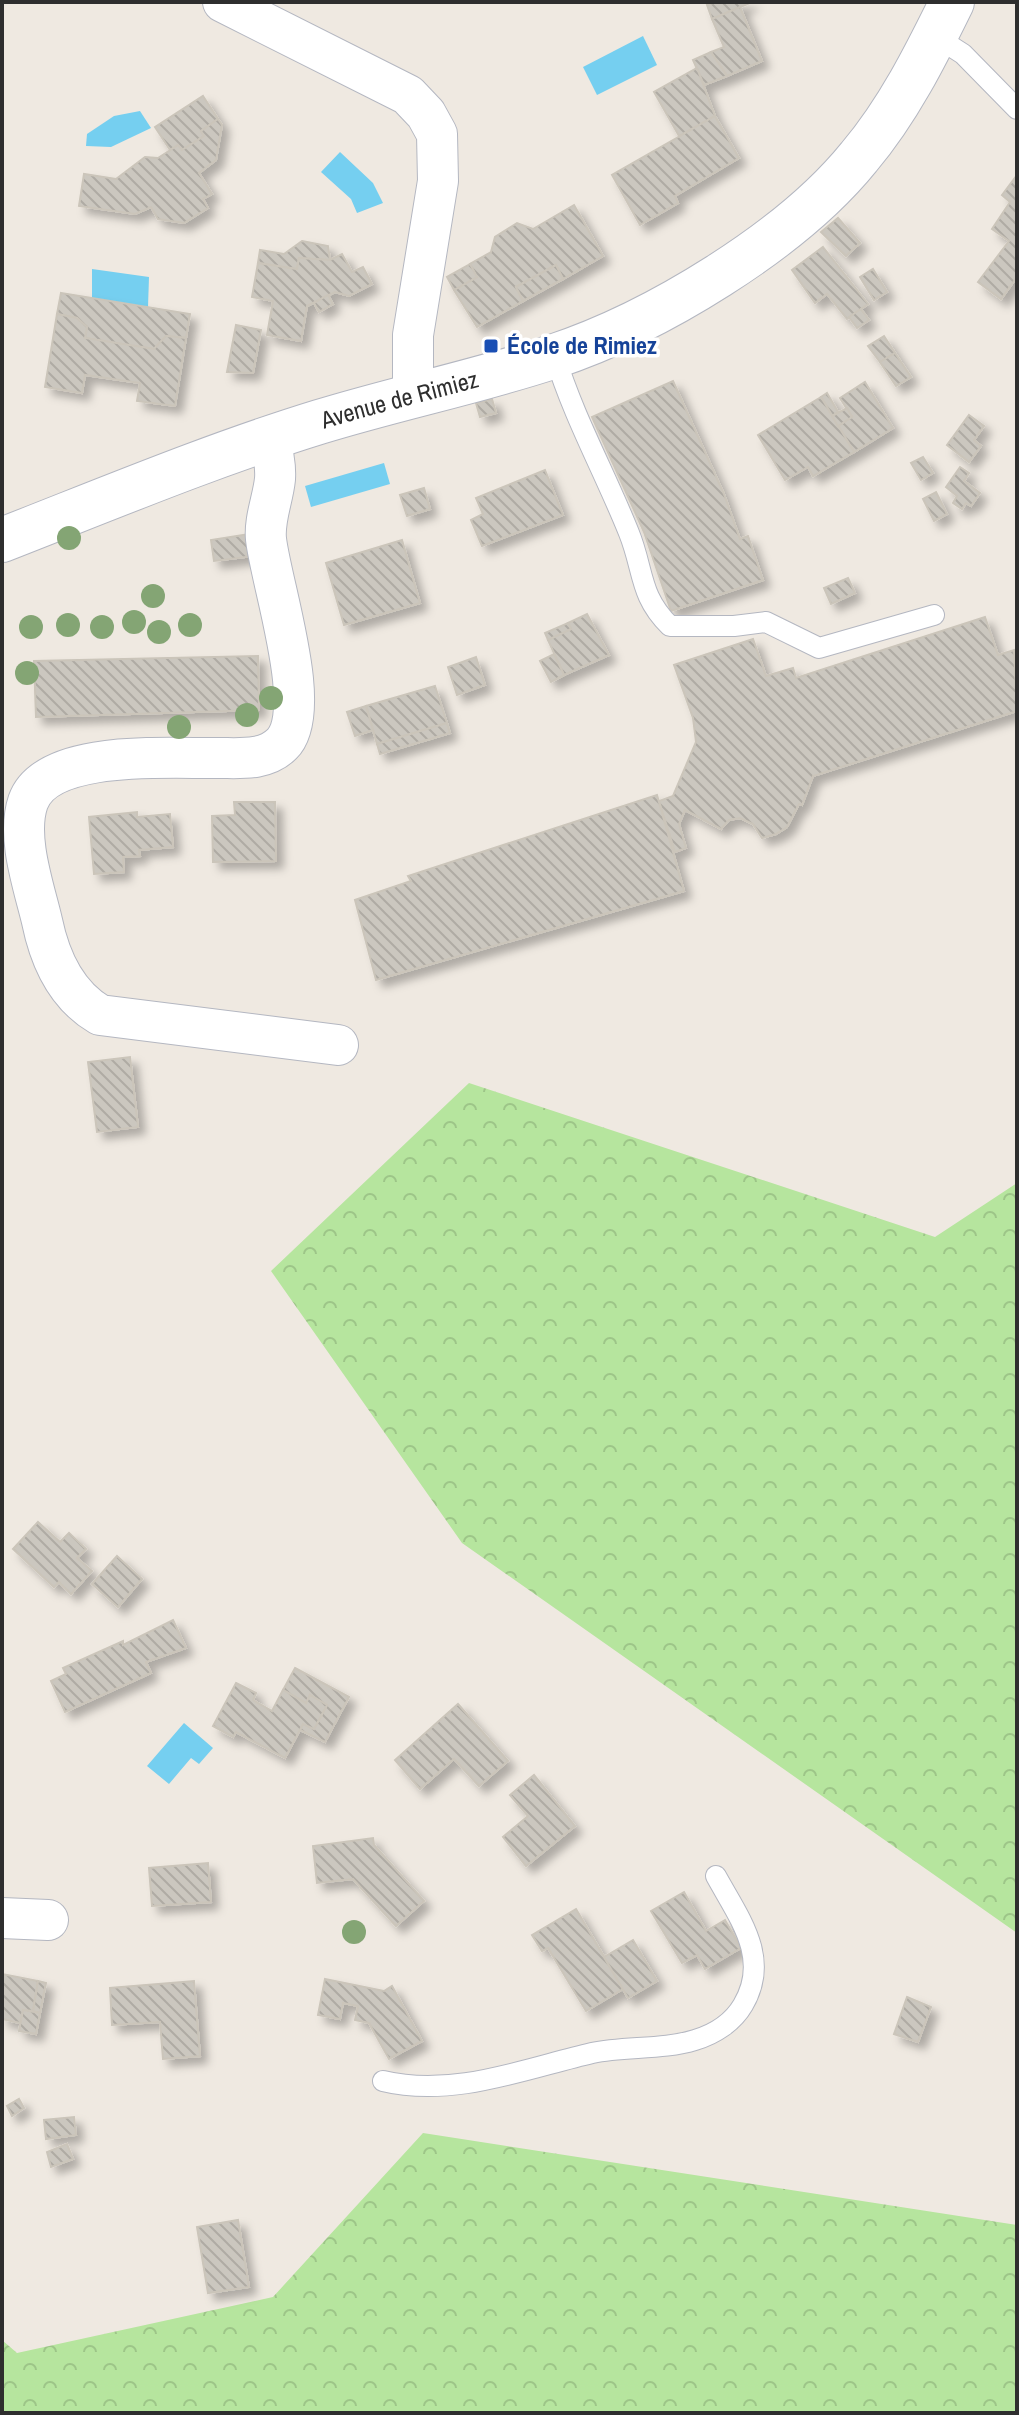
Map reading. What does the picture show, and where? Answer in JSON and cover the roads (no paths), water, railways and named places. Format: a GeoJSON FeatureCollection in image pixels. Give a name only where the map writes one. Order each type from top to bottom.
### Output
{"type":"FeatureCollection","features":[{"type":"Feature","properties":{"kind":"street"},"geometry":{"type":"LineString","coordinates":[[223,2],[408,95],[426,114],[437,134],[438,181],[413,335],[413,393]]}},
{"type":"Feature","properties":{"kind":"street","name":"Avenue de Rimiez"},"geometry":{"type":"LineString","coordinates":[[2,540],[269,437],[413,393],[555,356],[674,301],[753,252],[858,159],[892,112],[944,19]]}},
{"type":"Feature","properties":{"kind":"street"},"geometry":{"type":"LineString","coordinates":[[269,437],[275,479],[266,536],[295,689],[292,730],[281,745],[258,757],[118,760],[80,765],[56,774],[37,788],[28,802],[24,827],[46,941],[63,979],[79,1003],[100,1015],[338,1045]]}},
{"type":"Feature","properties":{"kind":"street"},"geometry":{"type":"LineString","coordinates":[[2,1918],[48,1920]]}},
{"type":"Feature","properties":{"kind":"lane"},"geometry":{"type":"LineString","coordinates":[[944,19],[963,54],[1017,109]]}},
{"type":"Feature","properties":{"kind":"lane"},"geometry":{"type":"LineString","coordinates":[[555,356],[567,397],[630,535],[650,607],[670,626],[734,626],[766,622],[819,648],[934,615]]}},
{"type":"Feature","properties":{"kind":"lane"},"geometry":{"type":"LineString","coordinates":[[383,2081],[416,2089],[464,2083],[595,2053],[694,2040],[721,2029],[738,2014],[750,1993],[756,1971],[753,1950],[716,1876]]}},
{"type":"Feature","properties":{"kind":"water"},"geometry":{"type":"Polygon","coordinates":[[[643,36],[657,65],[597,95],[583,67],[643,36]]]}},
{"type":"Feature","properties":{"kind":"water"},"geometry":{"type":"Polygon","coordinates":[[[140,111],[151,128],[111,147],[86,146],[87,134],[114,116],[140,111]]]}},
{"type":"Feature","properties":{"kind":"water"},"geometry":{"type":"Polygon","coordinates":[[[340,152],[373,183],[383,203],[357,213],[351,199],[321,172],[340,152]]]}},
{"type":"Feature","properties":{"kind":"water"},"geometry":{"type":"Polygon","coordinates":[[[92,269],[149,277],[148,307],[92,298],[92,269]]]}},
{"type":"Feature","properties":{"kind":"water"},"geometry":{"type":"Polygon","coordinates":[[[384,463],[390,484],[311,507],[305,486],[384,463]]]}},
{"type":"Feature","properties":{"kind":"water"},"geometry":{"type":"Polygon","coordinates":[[[184,1723],[213,1748],[199,1764],[191,1758],[169,1784],[147,1766],[184,1723]]]}},
{"type":"Feature","properties":{"kind":"place","name":"École de Rimiez"},"geometry":{"type":"Point","coordinates":[491,346]}}]}
